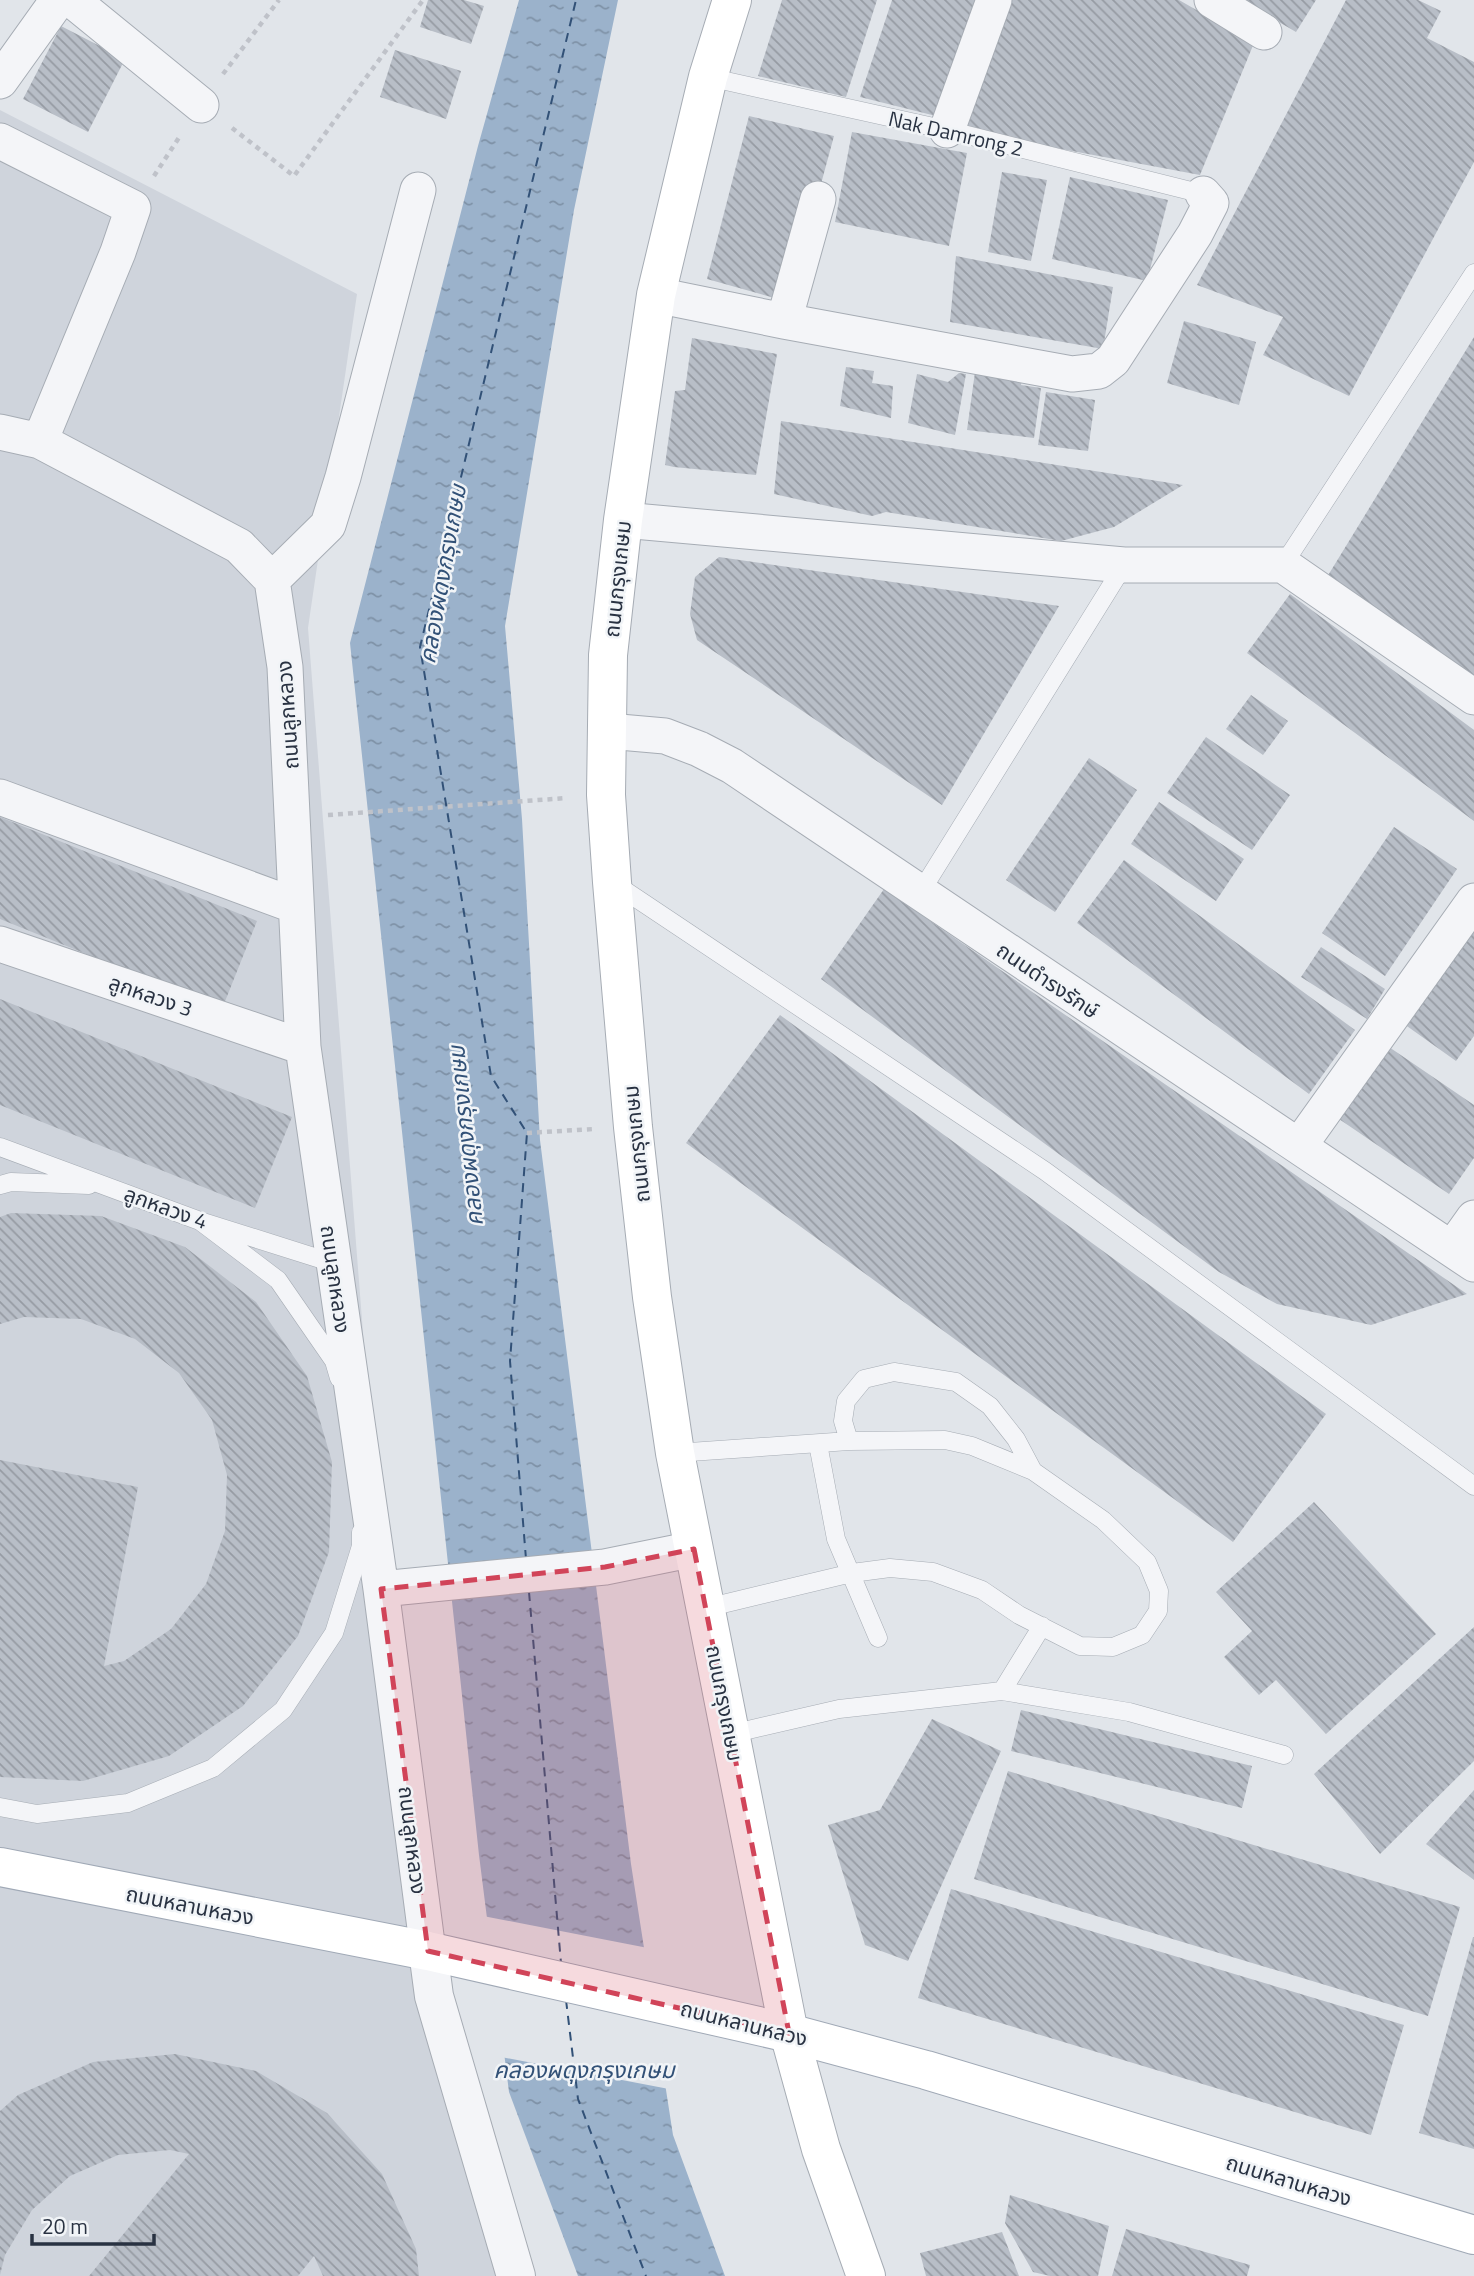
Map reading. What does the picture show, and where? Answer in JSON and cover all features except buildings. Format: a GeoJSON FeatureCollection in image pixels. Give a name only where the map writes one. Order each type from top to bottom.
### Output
{"type":"FeatureCollection","features":[{"type":"Feature","properties":{"kind":"main road","name":"ถนนกรุงเกษม"},"geometry":{"type":"LineString","coordinates":[[732,0],[708,77],[656,295],[623,520],[608,655],[607,795],[612,882],[633,1127],[652,1297],[675,1453],[789,2033],[821,2149],[866,2276]]}},
{"type":"Feature","properties":{"kind":"main road","name":"ถนนหลานหลวง"},"geometry":{"type":"LineString","coordinates":[[0,1867],[428,1951],[789,2033],[926,2070],[1474,2235]]}},
{"type":"Feature","properties":{"kind":"street"},"geometry":{"type":"LineString","coordinates":[[0,81],[58,0]]}},
{"type":"Feature","properties":{"kind":"street"},"geometry":{"type":"LineString","coordinates":[[72,0],[201,105]]}},
{"type":"Feature","properties":{"kind":"street"},"geometry":{"type":"LineString","coordinates":[[947,130],[994,0]]}},
{"type":"Feature","properties":{"kind":"street"},"geometry":{"type":"LineString","coordinates":[[1212,0],[1264,32]]}},
{"type":"Feature","properties":{"kind":"street"},"geometry":{"type":"LineString","coordinates":[[0,141],[132,208],[118,252],[40,441]]}},
{"type":"Feature","properties":{"kind":"street"},"geometry":{"type":"LineString","coordinates":[[0,432],[40,441],[239,546],[272,580],[328,525],[418,190]]}},
{"type":"Feature","properties":{"kind":"street"},"geometry":{"type":"LineString","coordinates":[[656,295],[1072,374],[1099,371],[1114,360],[1195,234],[1211,203],[1203,194]]}},
{"type":"Feature","properties":{"kind":"street"},"geometry":{"type":"LineString","coordinates":[[784,321],[818,200]]}},
{"type":"Feature","properties":{"kind":"street"},"geometry":{"type":"LineString","coordinates":[[623,520],[1124,565],[1283,565],[1474,697]]}},
{"type":"Feature","properties":{"kind":"street","name":"ถนนลูกหลวง"},"geometry":{"type":"LineString","coordinates":[[272,580],[285,667],[297,969],[303,1047],[362,1455],[434,1996],[516,2276]]}},
{"type":"Feature","properties":{"kind":"street","name":"ถนนดำรงรักษ์"},"geometry":{"type":"LineString","coordinates":[[608,731],[665,736],[732,766],[1463,1256]]}},
{"type":"Feature","properties":{"kind":"street"},"geometry":{"type":"LineString","coordinates":[[0,797],[296,906]]}},
{"type":"Feature","properties":{"kind":"street"},"geometry":{"type":"LineString","coordinates":[[1299,1146],[1474,901]]}},
{"type":"Feature","properties":{"kind":"street","name":"ลูกหลวง 3"},"geometry":{"type":"LineString","coordinates":[[0,944],[303,1047]]}},
{"type":"Feature","properties":{"kind":"street"},"geometry":{"type":"LineString","coordinates":[[1463,1256],[1474,1218]]}},
{"type":"Feature","properties":{"kind":"street"},"geometry":{"type":"LineString","coordinates":[[380,1589],[605,1567],[694,1549]]}},
{"type":"Feature","properties":{"kind":"lane","name":"Nak Damrong 2"},"geometry":{"type":"LineString","coordinates":[[708,77],[947,130],[1203,194]]}},
{"type":"Feature","properties":{"kind":"lane"},"geometry":{"type":"LineString","coordinates":[[1283,565],[1474,273]]}},
{"type":"Feature","properties":{"kind":"lane"},"geometry":{"type":"LineString","coordinates":[[920,893],[1124,565]]}},
{"type":"Feature","properties":{"kind":"lane"},"geometry":{"type":"LineString","coordinates":[[612,882],[1045,1171],[1474,1486]]}},
{"type":"Feature","properties":{"kind":"lane","name":"ลูกหลวง 4"},"geometry":{"type":"LineString","coordinates":[[0,1147],[200,1221],[333,1263]]}},
{"type":"Feature","properties":{"kind":"lane"},"geometry":{"type":"LineString","coordinates":[[0,1185],[11,1182],[107,1186]]}},
{"type":"Feature","properties":{"kind":"lane"},"geometry":{"type":"LineString","coordinates":[[0,1807],[37,1814],[128,1803],[213,1768],[283,1710],[334,1633],[361,1546],[362,1455],[334,1361],[278,1280],[200,1221]]}},
{"type":"Feature","properties":{"kind":"lane"},"geometry":{"type":"LineString","coordinates":[[849,1441],[843,1421],[846,1401],[864,1379],[894,1372],[956,1382],[990,1406],[1016,1438],[1033,1471]]}},
{"type":"Feature","properties":{"kind":"lane"},"geometry":{"type":"LineString","coordinates":[[675,1453],[849,1441],[945,1440],[972,1446],[1033,1471],[1103,1520],[1147,1562],[1159,1591],[1158,1611],[1142,1635],[1113,1647],[1080,1646],[982,1590],[933,1572],[890,1568],[852,1573],[706,1608]]}},
{"type":"Feature","properties":{"kind":"lane"},"geometry":{"type":"LineString","coordinates":[[818,1444],[836,1539],[878,1638]]}},
{"type":"Feature","properties":{"kind":"lane"},"geometry":{"type":"LineString","coordinates":[[1002,1691],[1042,1626]]}},
{"type":"Feature","properties":{"kind":"lane"},"geometry":{"type":"LineString","coordinates":[[731,1734],[839,1709],[1002,1691],[1129,1712],[1284,1755]]}},
{"type":"Feature","properties":{"kind":"path"},"geometry":{"type":"LineString","coordinates":[[201,105],[294,176],[423,0]]}},
{"type":"Feature","properties":{"kind":"path"},"geometry":{"type":"LineString","coordinates":[[354,813],[527,802]]}},
{"type":"Feature","properties":{"kind":"path"},"geometry":{"type":"LineString","coordinates":[[527,1133],[633,1127]]}},
{"type":"Feature","properties":{"kind":"highlighted area"},"geometry":{"type":"Polygon","coordinates":[[[694,1549],[789,2033],[428,1951],[381,1589],[605,1567],[694,1549]]]}},
{"type":"Feature","properties":{"kind":"shaded area"},"geometry":{"type":"Polygon","coordinates":[[[0,110],[357,294],[308,628],[409,1922],[513,2276],[0,2276],[0,110]]]}},
{"type":"Feature","properties":{"kind":"water","name":"คลองผดุงกรุงเกษม"},"geometry":{"type":"Polygon","coordinates":[[[519,0],[618,0],[574,210],[505,626],[522,819],[540,1140],[631,1864],[673,2135],[725,2276],[578,2276],[509,2092],[479,1855],[350,643],[478,146],[519,0]]]}},
{"type":"Feature","properties":{"kind":"pier"},"geometry":{"type":"Polygon","coordinates":[[[483,1916],[648,1948],[669,2089],[501,2057],[483,1916]]]}},
{"type":"Feature","properties":{"kind":"ferry route"},"geometry":{"type":"LineString","coordinates":[[526,1559],[510,1361],[527,1133],[491,1076],[420,647],[576,0]]}},
{"type":"Feature","properties":{"kind":"ferry route"},"geometry":{"type":"LineString","coordinates":[[529,1592],[561,1963]]}},
{"type":"Feature","properties":{"kind":"ferry route"},"geometry":{"type":"LineString","coordinates":[[566,2000],[578,2099],[646,2276]]}}]}
